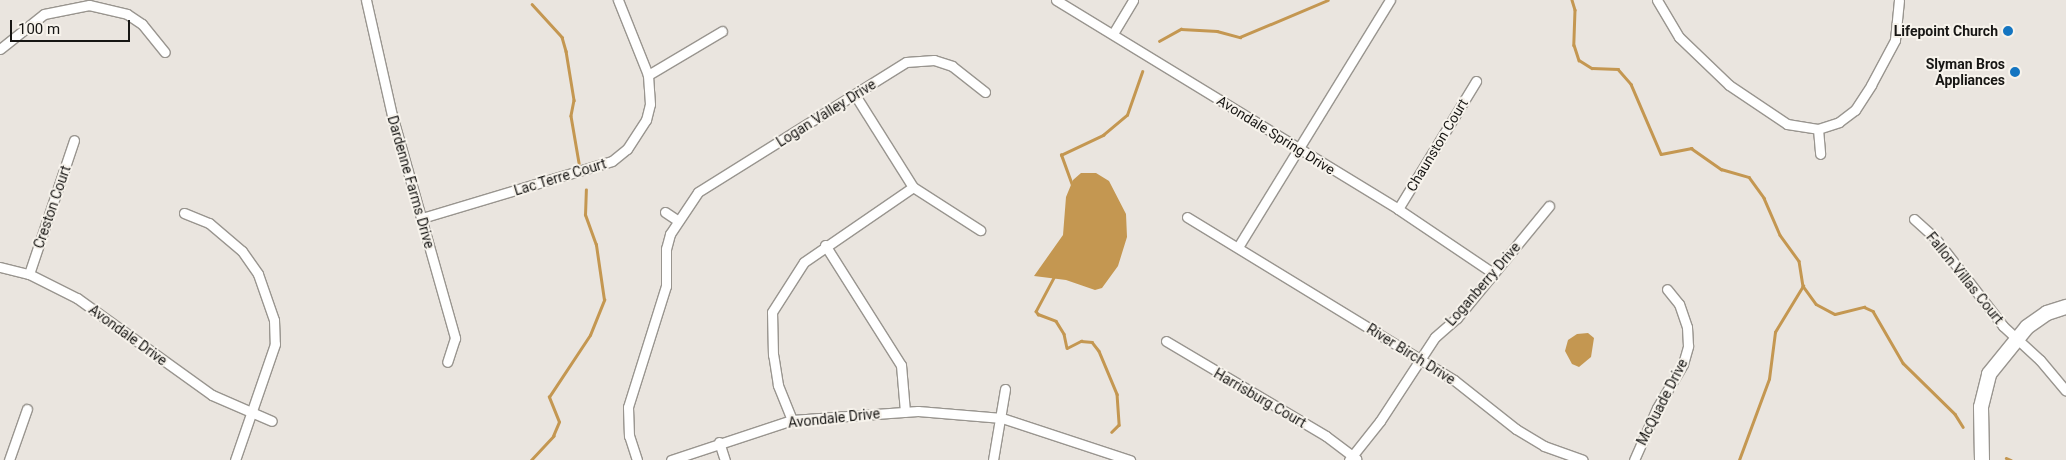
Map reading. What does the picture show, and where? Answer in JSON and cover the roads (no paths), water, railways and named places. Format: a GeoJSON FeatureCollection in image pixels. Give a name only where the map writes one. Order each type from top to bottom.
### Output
{"type":"FeatureCollection","features":[{"type":"Feature","properties":{"kind":"street","name":"Dardenne Farms Drive"},"geometry":{"type":"LineString","coordinates":[[366,0],[392,115],[455,338],[447,362]]}},
{"type":"Feature","properties":{"kind":"street","name":"Lac Terre Court"},"geometry":{"type":"LineString","coordinates":[[422,218],[612,161],[627,149],[646,120],[650,104],[648,75],[618,0]]}},
{"type":"Feature","properties":{"kind":"street","name":"Avondale Spring Drive"},"geometry":{"type":"LineString","coordinates":[[1056,0],[1114,32],[1299,150],[1398,209],[1494,273]]}},
{"type":"Feature","properties":{"kind":"street"},"geometry":{"type":"LineString","coordinates":[[1114,32],[1133,0]]}},
{"type":"Feature","properties":{"kind":"street"},"geometry":{"type":"LineString","coordinates":[[1238,247],[1390,0]]}},
{"type":"Feature","properties":{"kind":"street"},"geometry":{"type":"LineString","coordinates":[[1657,0],[1678,37],[1729,85],[1788,124],[1818,129],[1839,122],[1855,110],[1871,85],[1895,40],[1899,0]]}},
{"type":"Feature","properties":{"kind":"street"},"geometry":{"type":"LineString","coordinates":[[0,49],[44,14],[89,2],[127,14],[142,24],[165,52]]}},
{"type":"Feature","properties":{"kind":"street"},"geometry":{"type":"LineString","coordinates":[[648,75],[722,31]]}},
{"type":"Feature","properties":{"kind":"street","name":"Logan Valley Drive"},"geometry":{"type":"LineString","coordinates":[[637,460],[629,436],[628,407],[666,286],[666,249],[677,220],[698,192],[906,62],[934,60],[952,66],[985,92]]}},
{"type":"Feature","properties":{"kind":"street","name":"Chaunston Court"},"geometry":{"type":"LineString","coordinates":[[1398,209],[1476,81]]}},
{"type":"Feature","properties":{"kind":"street"},"geometry":{"type":"LineString","coordinates":[[854,95],[912,187],[980,230]]}},
{"type":"Feature","properties":{"kind":"street"},"geometry":{"type":"LineString","coordinates":[[1818,129],[1820,154]]}},
{"type":"Feature","properties":{"kind":"street","name":"Creston Court"},"geometry":{"type":"LineString","coordinates":[[29,274],[74,140]]}},
{"type":"Feature","properties":{"kind":"street"},"geometry":{"type":"LineString","coordinates":[[792,420],[778,385],[773,355],[772,312],[804,262],[825,245],[912,187]]}},
{"type":"Feature","properties":{"kind":"street","name":"Loganberry Drive"},"geometry":{"type":"LineString","coordinates":[[1353,459],[1419,359],[1549,206]]}},
{"type":"Feature","properties":{"kind":"street"},"geometry":{"type":"LineString","coordinates":[[665,212],[677,220]]}},
{"type":"Feature","properties":{"kind":"street"},"geometry":{"type":"LineString","coordinates":[[184,213],[209,224],[242,251],[268,299],[274,320],[275,344],[235,460]]}},
{"type":"Feature","properties":{"kind":"street","name":"River Birch Drive"},"geometry":{"type":"LineString","coordinates":[[1187,217],[1419,359],[1467,390],[1516,429],[1544,446],[1583,460]]}},
{"type":"Feature","properties":{"kind":"street","name":"Fallon Villas Court"},"geometry":{"type":"LineString","coordinates":[[1914,219],[1935,238],[2015,338],[2040,360],[2066,392]]}},
{"type":"Feature","properties":{"kind":"street"},"geometry":{"type":"LineString","coordinates":[[825,245],[901,364],[905,412]]}},
{"type":"Feature","properties":{"kind":"street","name":"Avondale Drive"},"geometry":{"type":"LineString","coordinates":[[0,267],[29,274],[78,298],[212,395],[251,414],[272,421]]}},
{"type":"Feature","properties":{"kind":"street","name":"McQuade Drive"},"geometry":{"type":"LineString","coordinates":[[1634,460],[1657,408],[1683,364],[1688,346],[1684,320],[1679,304],[1667,289]]}},
{"type":"Feature","properties":{"kind":"street"},"geometry":{"type":"LineString","coordinates":[[1982,460],[1982,395],[1989,374],[2015,338],[2037,319],[2066,307]]}},
{"type":"Feature","properties":{"kind":"street","name":"Harrisburg Court"},"geometry":{"type":"LineString","coordinates":[[1166,341],[1326,436],[1353,459]]}},
{"type":"Feature","properties":{"kind":"street"},"geometry":{"type":"LineString","coordinates":[[1989,460],[1990,402],[2000,359]]}},
{"type":"Feature","properties":{"kind":"street"},"geometry":{"type":"LineString","coordinates":[[994,460],[1006,389]]}},
{"type":"Feature","properties":{"kind":"street"},"geometry":{"type":"LineString","coordinates":[[9,460],[27,409]]}},
{"type":"Feature","properties":{"kind":"street","name":"Avondale Drive"},"geometry":{"type":"LineString","coordinates":[[671,460],[720,442],[792,420],[905,412],[1002,418],[1130,460]]}},
{"type":"Feature","properties":{"kind":"street"},"geometry":{"type":"LineString","coordinates":[[720,442],[726,460]]}},
{"type":"Feature","properties":{"kind":"waterway"},"geometry":{"type":"LineString","coordinates":[[1159,41],[1181,29],[1217,31],[1240,37],[1328,0]]}},
{"type":"Feature","properties":{"kind":"waterway"},"geometry":{"type":"LineString","coordinates":[[1572,0],[1575,10],[1574,45],[1579,60],[1592,68],[1618,69],[1631,84],[1661,154],[1691,148],[1721,169],[1749,177],[1764,198],[1780,235],[1799,261],[1803,286],[1816,304],[1835,314],[1864,307],[1873,311],[1903,363],[1955,414],[1963,427]]}},
{"type":"Feature","properties":{"kind":"waterway"},"geometry":{"type":"LineString","coordinates":[[532,4],[562,37],[574,100],[571,116],[579,163]]}},
{"type":"Feature","properties":{"kind":"waterway"},"geometry":{"type":"LineString","coordinates":[[1072,185],[1061,155],[1103,135],[1127,115],[1142,72]]}},
{"type":"Feature","properties":{"kind":"waterway"},"geometry":{"type":"LineString","coordinates":[[531,460],[553,436],[559,422],[549,397],[590,335],[604,300],[596,245],[585,215],[586,190]]}},
{"type":"Feature","properties":{"kind":"waterway"},"geometry":{"type":"LineString","coordinates":[[1055,276],[1036,311],[1038,314],[1056,321],[1064,334],[1067,348],[1081,341],[1092,342],[1099,351],[1117,394],[1119,425],[1112,432]]}},
{"type":"Feature","properties":{"kind":"waterway"},"geometry":{"type":"LineString","coordinates":[[1739,460],[1769,379],[1775,332],[1803,286]]}},
{"type":"Feature","properties":{"kind":"waterway"},"geometry":{"type":"LineString","coordinates":[[2006,458],[2011,460]]}},
{"type":"Feature","properties":{"kind":"place","name":"Lifepoint Church"},"geometry":{"type":"Point","coordinates":[2008,31]}},
{"type":"Feature","properties":{"kind":"place","name":"Slyman Bros Appliances"},"geometry":{"type":"Point","coordinates":[2015,72]}}]}
